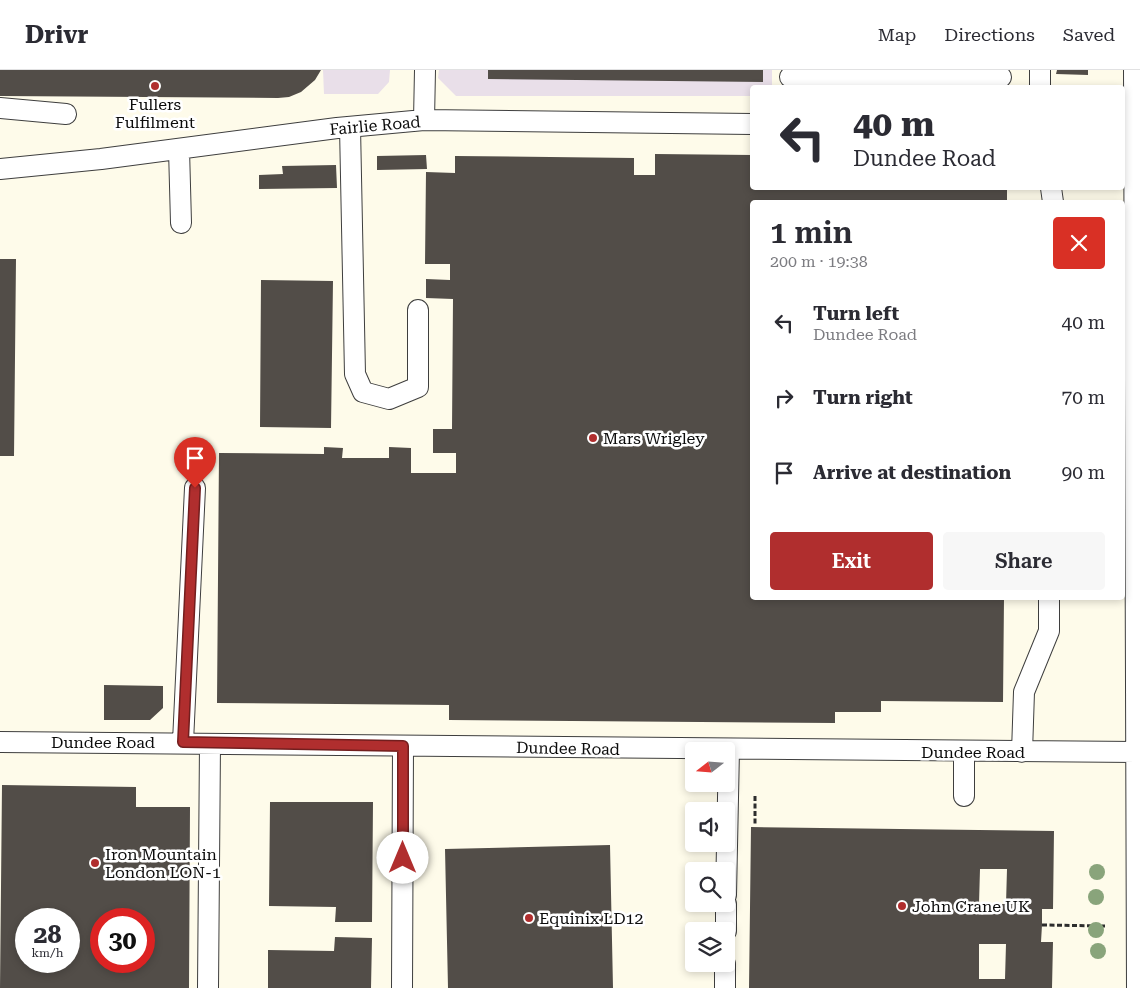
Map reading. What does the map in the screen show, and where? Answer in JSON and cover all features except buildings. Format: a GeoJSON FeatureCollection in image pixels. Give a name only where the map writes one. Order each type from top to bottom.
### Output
{"type":"FeatureCollection","features":[{"type":"Feature","properties":{"kind":"street"},"geometry":{"type":"LineString","coordinates":[[424,120],[425,70]]}},
{"type":"Feature","properties":{"kind":"street"},"geometry":{"type":"LineString","coordinates":[[1040,70],[1040,85]]}},
{"type":"Feature","properties":{"kind":"street"},"geometry":{"type":"LineString","coordinates":[[1134,70],[1132,130],[1138,415],[1137,741],[1139,897],[1137,988]]}},
{"type":"Feature","properties":{"kind":"street"},"geometry":{"type":"LineString","coordinates":[[790,77],[837,83],[844,75],[1001,77]]}},
{"type":"Feature","properties":{"kind":"street"},"geometry":{"type":"LineString","coordinates":[[0,108],[66,114]]}},
{"type":"Feature","properties":{"kind":"street","name":"Fairlie Road"},"geometry":{"type":"LineString","coordinates":[[0,169],[350,127],[424,120],[750,124]]}},
{"type":"Feature","properties":{"kind":"street"},"geometry":{"type":"LineString","coordinates":[[350,127],[355,374],[363,392],[389,399],[418,387],[418,310]]}},
{"type":"Feature","properties":{"kind":"street"},"geometry":{"type":"LineString","coordinates":[[179,149],[181,223]]}},
{"type":"Feature","properties":{"kind":"street"},"geometry":{"type":"LineString","coordinates":[[183,742],[195,488]]}},
{"type":"Feature","properties":{"kind":"street"},"geometry":{"type":"LineString","coordinates":[[1022,752],[1024,692],[1049,631],[1049,600]]}},
{"type":"Feature","properties":{"kind":"street","name":"Dundee Road"},"geometry":{"type":"LineString","coordinates":[[735,749],[1022,752],[1137,741]]}},
{"type":"Feature","properties":{"kind":"street","name":"Dundee Road"},"geometry":{"type":"LineString","coordinates":[[0,742],[183,742],[210,744],[685,749]]}},
{"type":"Feature","properties":{"kind":"street"},"geometry":{"type":"LineString","coordinates":[[208,988],[210,744]]}},
{"type":"Feature","properties":{"kind":"street"},"geometry":{"type":"LineString","coordinates":[[402,988],[403,746]]}},
{"type":"Feature","properties":{"kind":"street"},"geometry":{"type":"LineString","coordinates":[[964,752],[964,796]]}},
{"type":"Feature","properties":{"kind":"street"},"geometry":{"type":"LineString","coordinates":[[727,862],[728,792]]}},
{"type":"Feature","properties":{"kind":"street"},"geometry":{"type":"LineString","coordinates":[[725,972],[725,988]]}},
{"type":"Feature","properties":{"kind":"path"},"geometry":{"type":"LineString","coordinates":[[755,796],[756,824]]}},
{"type":"Feature","properties":{"kind":"path"},"geometry":{"type":"LineString","coordinates":[[1042,925],[1105,926]]}},
{"type":"Feature","properties":{"kind":"shaded area"},"geometry":{"type":"Polygon","coordinates":[[[323,70],[390,70],[389,82],[378,94],[324,94],[323,70]]]}},
{"type":"Feature","properties":{"kind":"shaded area"},"geometry":{"type":"Polygon","coordinates":[[[439,70],[772,70],[772,85],[750,85],[750,96],[456,96],[438,78],[439,70]]]}},
{"type":"Feature","properties":{"kind":"place","name":"Fullers Fulfilment"},"geometry":{"type":"Point","coordinates":[155,86]}},
{"type":"Feature","properties":{"kind":"place","name":"Mars Wrigley"},"geometry":{"type":"Point","coordinates":[593,438]}},
{"type":"Feature","properties":{"kind":"place","name":"Iron Mountain London LON-1"},"geometry":{"type":"Point","coordinates":[95,863]}},
{"type":"Feature","properties":{"kind":"place","name":"John Crane UK"},"geometry":{"type":"Point","coordinates":[902,906]}},
{"type":"Feature","properties":{"kind":"place","name":"Equinix LD12"},"geometry":{"type":"Point","coordinates":[529,918]}},
{"type":"Feature","properties":{"kind":"route"},"geometry":{"type":"LineString","coordinates":[[195,488],[183,742],[210,744],[403,746],[403,858]]}}]}
